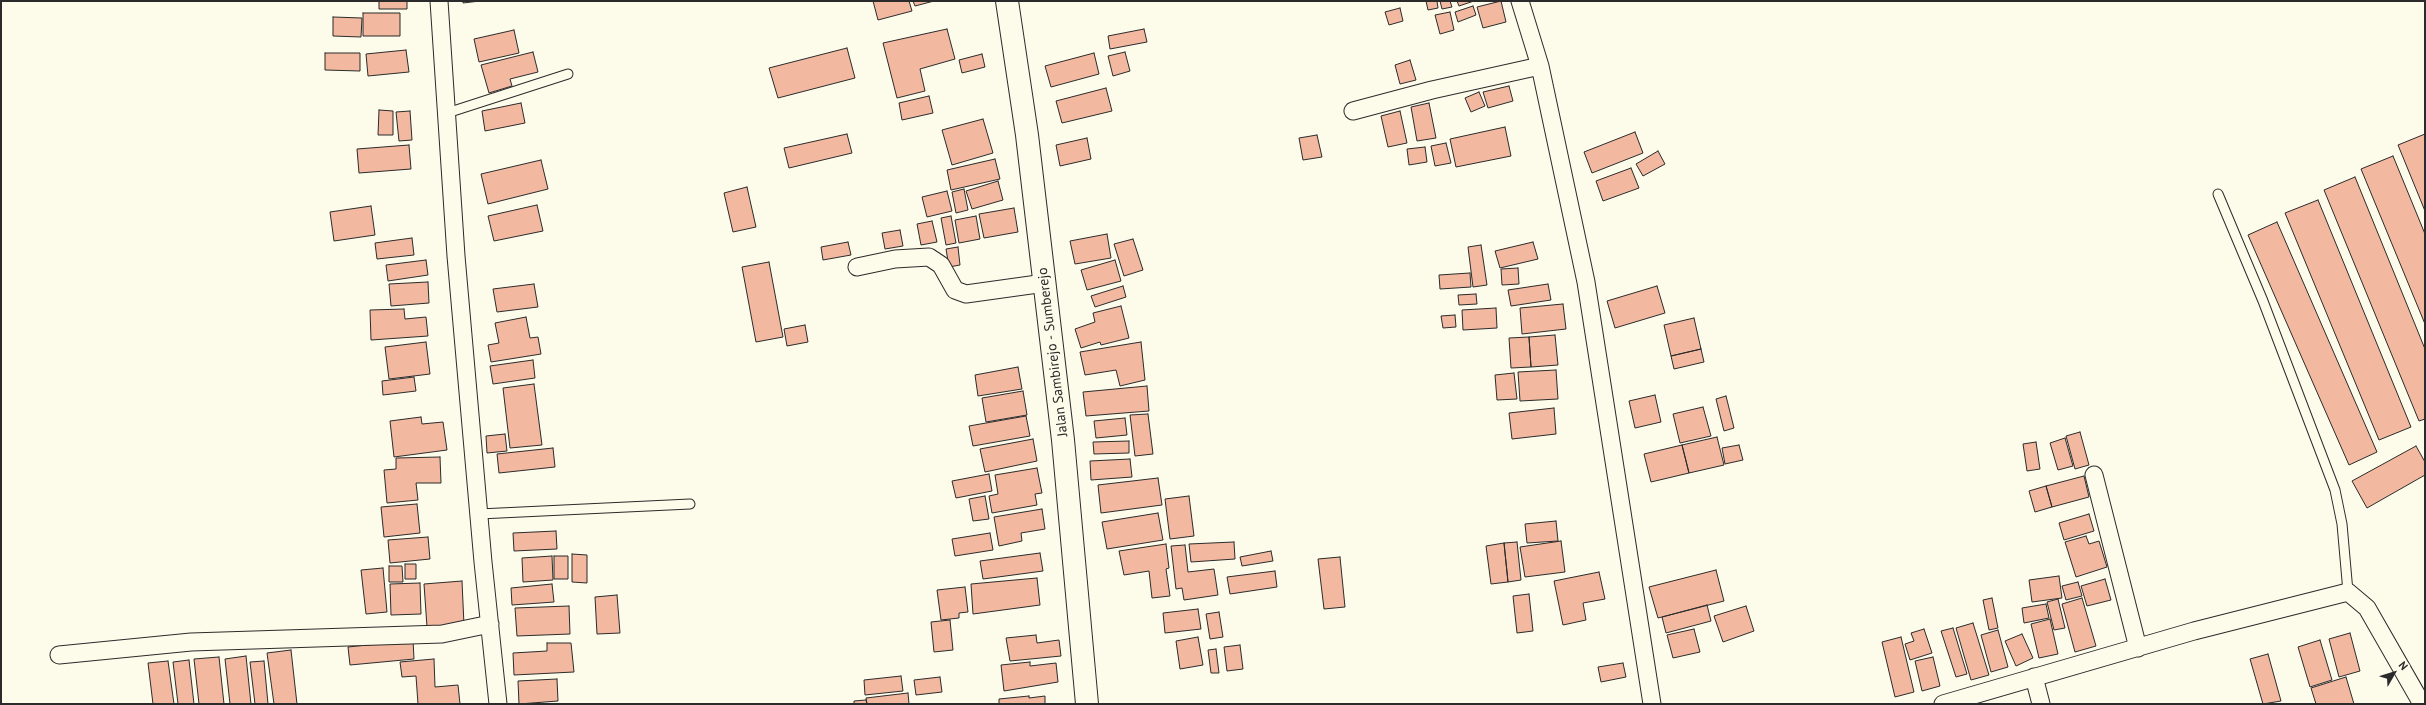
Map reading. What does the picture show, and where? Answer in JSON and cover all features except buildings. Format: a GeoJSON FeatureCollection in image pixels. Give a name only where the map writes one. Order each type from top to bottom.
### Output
{"type":"FeatureCollection","features":[{"type":"Feature","properties":{"kind":"main road","name":"Jalan Sambirejo - Sumberejo"},"geometry":{"type":"LineString","coordinates":[[1007,1],[1028,135],[1063,440],[1087,704]]}},
{"type":"Feature","properties":{"kind":"street"},"geometry":{"type":"LineString","coordinates":[[439,1],[456,256],[498,704]]}},
{"type":"Feature","properties":{"kind":"street"},"geometry":{"type":"LineString","coordinates":[[1520,1],[1540,66],[1586,282],[1652,704]]}},
{"type":"Feature","properties":{"kind":"street"},"geometry":{"type":"LineString","coordinates":[[1353,111],[1432,90],[1540,66]]}},
{"type":"Feature","properties":{"kind":"street"},"geometry":{"type":"LineString","coordinates":[[857,267],[895,259],[929,258],[941,265],[955,290],[966,294],[1045,283]]}},
{"type":"Feature","properties":{"kind":"street"},"geometry":{"type":"LineString","coordinates":[[2094,475],[2138,648]]}},
{"type":"Feature","properties":{"kind":"street"},"geometry":{"type":"LineString","coordinates":[[1943,704],[2194,631],[2348,592],[2367,608],[2422,704]]}},
{"type":"Feature","properties":{"kind":"street"},"geometry":{"type":"LineString","coordinates":[[60,655],[191,642],[442,634],[490,624]]}},
{"type":"Feature","properties":{"kind":"street"},"geometry":{"type":"LineString","coordinates":[[2034,677],[2042,704]]}},
{"type":"Feature","properties":{"kind":"lane"},"geometry":{"type":"LineString","coordinates":[[447,113],[568,74]]}},
{"type":"Feature","properties":{"kind":"lane"},"geometry":{"type":"LineString","coordinates":[[2218,194],[2263,301],[2335,490],[2342,524],[2348,592]]}},
{"type":"Feature","properties":{"kind":"lane"},"geometry":{"type":"LineString","coordinates":[[479,514],[690,504]]}}]}
